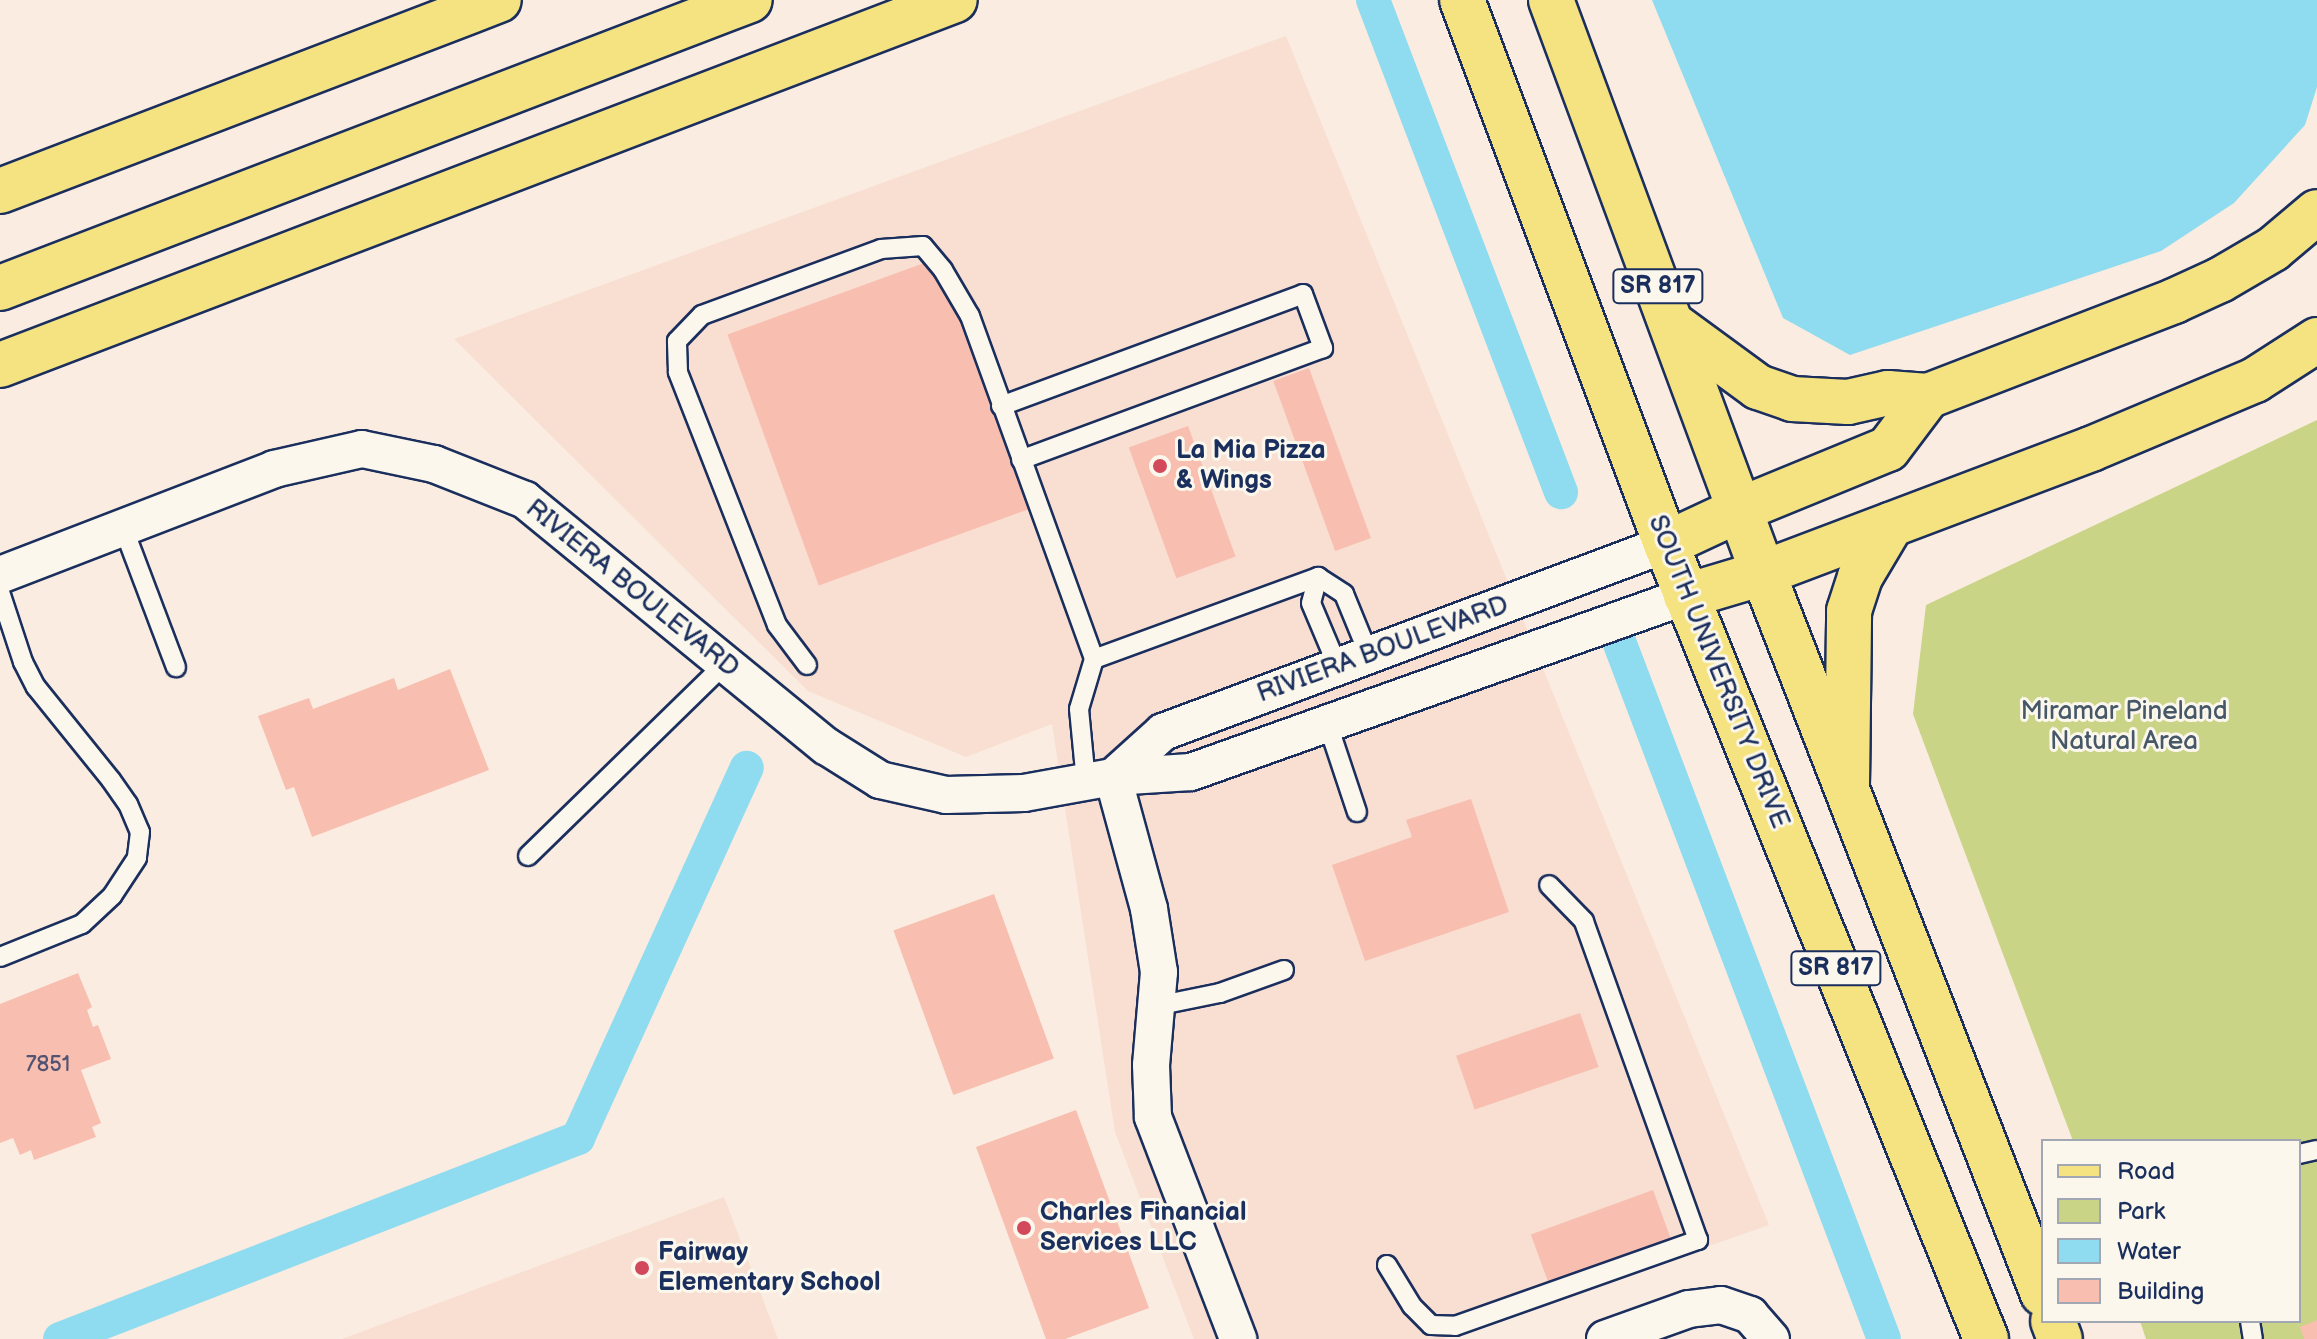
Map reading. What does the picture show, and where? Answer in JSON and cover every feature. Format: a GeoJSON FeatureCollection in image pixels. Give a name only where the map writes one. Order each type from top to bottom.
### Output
{"type":"FeatureCollection","features":[{"type":"Feature","properties":{"kind":"main road"},"geometry":{"type":"LineString","coordinates":[[0,191],[499,0]]}},
{"type":"Feature","properties":{"kind":"main road"},"geometry":{"type":"LineString","coordinates":[[0,288],[750,0]]}},
{"type":"Feature","properties":{"kind":"main road"},"geometry":{"type":"LineString","coordinates":[[0,365],[955,0]]}},
{"type":"Feature","properties":{"kind":"main road","name":"SOUTH UNIVERSITY DRIVE"},"geometry":{"type":"LineString","coordinates":[[1462,0],[1686,596],[1986,1339]]}},
{"type":"Feature","properties":{"kind":"main road","name":"SR 817"},"geometry":{"type":"LineString","coordinates":[[1551,0],[1739,510],[2041,1289]]}},
{"type":"Feature","properties":{"kind":"main road"},"geometry":{"type":"LineString","coordinates":[[1672,324],[1758,387],[1792,399],[1848,402],[1888,393],[1928,396],[2174,301],[2220,280],[2273,249],[2317,212]]}},
{"type":"Feature","properties":{"kind":"main road"},"geometry":{"type":"LineString","coordinates":[[1686,596],[1763,573],[2091,449],[2255,380],[2317,340]]}},
{"type":"Feature","properties":{"kind":"main road"},"geometry":{"type":"LineString","coordinates":[[1666,544],[1739,510],[1888,449],[1928,396]]}},
{"type":"Feature","properties":{"kind":"main road"},"geometry":{"type":"LineString","coordinates":[[1847,785],[1849,611],[1860,577],[1891,525]]}},
{"type":"Feature","properties":{"kind":"street","name":"RIVIERA BOULEVARD"},"geometry":{"type":"LineString","coordinates":[[0,575],[274,469],[362,449],[434,464],[525,500],[826,746],[880,780],[946,795],[1024,793],[1099,779],[1191,772],[1686,596]]}},
{"type":"Feature","properties":{"kind":"street","name":"RIVIERA BOULEVARD"},"geometry":{"type":"LineString","coordinates":[[1099,779],[1163,732],[1666,544]]}},
{"type":"Feature","properties":{"kind":"street"},"geometry":{"type":"LineString","coordinates":[[1099,779],[1149,909],[1159,972],[1151,1065],[1153,1117],[1238,1339]]}},
{"type":"Feature","properties":{"kind":"street"},"geometry":{"type":"LineString","coordinates":[[1605,1339],[1689,1309],[1721,1305],[1750,1315],[1771,1339]]}},
{"type":"Feature","properties":{"kind":"lane"},"geometry":{"type":"LineString","coordinates":[[807,665],[777,625],[678,372],[677,341],[702,315],[881,249],[923,246],[943,270],[970,316],[1094,659],[1079,709],[1099,779]]}},
{"type":"Feature","properties":{"kind":"lane"},"geometry":{"type":"LineString","coordinates":[[1001,406],[1303,294],[1323,348],[1021,460]]}},
{"type":"Feature","properties":{"kind":"lane"},"geometry":{"type":"LineString","coordinates":[[123,527],[176,667]]}},
{"type":"Feature","properties":{"kind":"lane"},"geometry":{"type":"LineString","coordinates":[[1094,659],[1318,577]]}},
{"type":"Feature","properties":{"kind":"lane"},"geometry":{"type":"LineString","coordinates":[[1318,577],[1344,594],[1353,661]]}},
{"type":"Feature","properties":{"kind":"lane"},"geometry":{"type":"LineString","coordinates":[[1318,577],[1311,603],[1353,661]]}},
{"type":"Feature","properties":{"kind":"lane"},"geometry":{"type":"LineString","coordinates":[[0,592],[23,662],[36,687],[111,780],[140,832],[137,858],[112,896],[82,924],[0,957]]}},
{"type":"Feature","properties":{"kind":"lane"},"geometry":{"type":"LineString","coordinates":[[528,856],[725,664]]}},
{"type":"Feature","properties":{"kind":"lane"},"geometry":{"type":"LineString","coordinates":[[1327,722],[1357,812]]}},
{"type":"Feature","properties":{"kind":"lane"},"geometry":{"type":"LineString","coordinates":[[1387,1265],[1412,1306],[1431,1325],[1455,1326],[1698,1240],[1584,921],[1549,885]]}},
{"type":"Feature","properties":{"kind":"lane"},"geometry":{"type":"LineString","coordinates":[[1156,1006],[1220,993],[1284,970]]}},
{"type":"Feature","properties":{"kind":"shaded area"},"geometry":{"type":"Polygon","coordinates":[[[1286,36],[1769,1225],[1443,1339],[1194,1339],[1115,1132],[1052,724],[966,757],[808,691],[454,339],[1286,36]]]}},
{"type":"Feature","properties":{"kind":"shaded area","name":"Fairway Elementary School"},"geometry":{"type":"Polygon","coordinates":[[[724,1197],[778,1339],[342,1339],[724,1197]]]}},
{"type":"Feature","properties":{"kind":"green space","name":"Miramar Pineland Natural Area"},"geometry":{"type":"Polygon","coordinates":[[[2317,420],[2317,1339],[2146,1339],[2141,1323],[2301,1323],[2301,1139],[2072,1139],[1913,714],[1926,605],[2317,420]]]}},
{"type":"Feature","properties":{"kind":"water"},"geometry":{"type":"Polygon","coordinates":[[[1652,0],[2317,0],[2317,87],[2305,125],[2234,203],[2161,251],[1850,355],[1783,318],[1652,0]]]}},
{"type":"Feature","properties":{"kind":"building"},"geometry":{"type":"Polygon","coordinates":[[[938,258],[1029,509],[819,586],[728,335],[938,258]]]}},
{"type":"Feature","properties":{"kind":"building"},"geometry":{"type":"Polygon","coordinates":[[[1309,368],[1371,538],[1335,551],[1273,381],[1309,368]]]}},
{"type":"Feature","properties":{"kind":"building"},"geometry":{"type":"Polygon","coordinates":[[[1188,426],[1236,557],[1176,578],[1129,448],[1188,426]]]}},
{"type":"Feature","properties":{"kind":"building"},"geometry":{"type":"Polygon","coordinates":[[[450,669],[489,770],[312,837],[294,787],[286,790],[258,716],[309,698],[313,709],[394,678],[398,690],[450,669]]]}},
{"type":"Feature","properties":{"kind":"building"},"geometry":{"type":"Polygon","coordinates":[[[1471,799],[1509,912],[1365,961],[1332,865],[1412,837],[1406,820],[1471,799]]]}},
{"type":"Feature","properties":{"kind":"building"},"geometry":{"type":"Polygon","coordinates":[[[994,894],[1054,1058],[953,1095],[893,931],[994,894]]]}},
{"type":"Feature","properties":{"kind":"building"},"geometry":{"type":"Polygon","coordinates":[[[78,973],[92,1007],[87,1010],[93,1027],[98,1025],[111,1059],[81,1070],[101,1123],[92,1127],[96,1137],[34,1160],[31,1150],[20,1155],[13,1138],[0,1143],[0,1004],[78,973]]]}},
{"type":"Feature","properties":{"kind":"building"},"geometry":{"type":"Polygon","coordinates":[[[1580,1013],[1599,1067],[1475,1110],[1456,1056],[1580,1013]]]}},
{"type":"Feature","properties":{"kind":"building"},"geometry":{"type":"Polygon","coordinates":[[[1076,1110],[1149,1308],[1065,1339],[1046,1339],[976,1147],[1076,1110]]]}},
{"type":"Feature","properties":{"kind":"building"},"geometry":{"type":"Polygon","coordinates":[[[1653,1190],[1671,1240],[1549,1284],[1531,1234],[1653,1190]]]}},
{"type":"Feature","properties":{"kind":"building"},"geometry":{"type":"Polygon","coordinates":[[[2317,1320],[2317,1339],[2304,1339],[2300,1327],[2317,1320]]]}},
{"type":"Feature","properties":{"kind":"waterway"},"geometry":{"type":"LineString","coordinates":[[1373,0],[1561,492]]}},
{"type":"Feature","properties":{"kind":"waterway"},"geometry":{"type":"LineString","coordinates":[[1620,644],[1884,1339]]}},
{"type":"Feature","properties":{"kind":"waterway"},"geometry":{"type":"LineString","coordinates":[[60,1339],[578,1138],[747,768]]}},
{"type":"Feature","properties":{"kind":"place","name":"La Mia Pizza & Wings"},"geometry":{"type":"Point","coordinates":[1160,466]}},
{"type":"Feature","properties":{"kind":"place","name":"Charles Financial Services LLC"},"geometry":{"type":"Point","coordinates":[1024,1228]}},
{"type":"Feature","properties":{"kind":"place","name":"Fairway Elementary School"},"geometry":{"type":"Point","coordinates":[642,1268]}}]}
